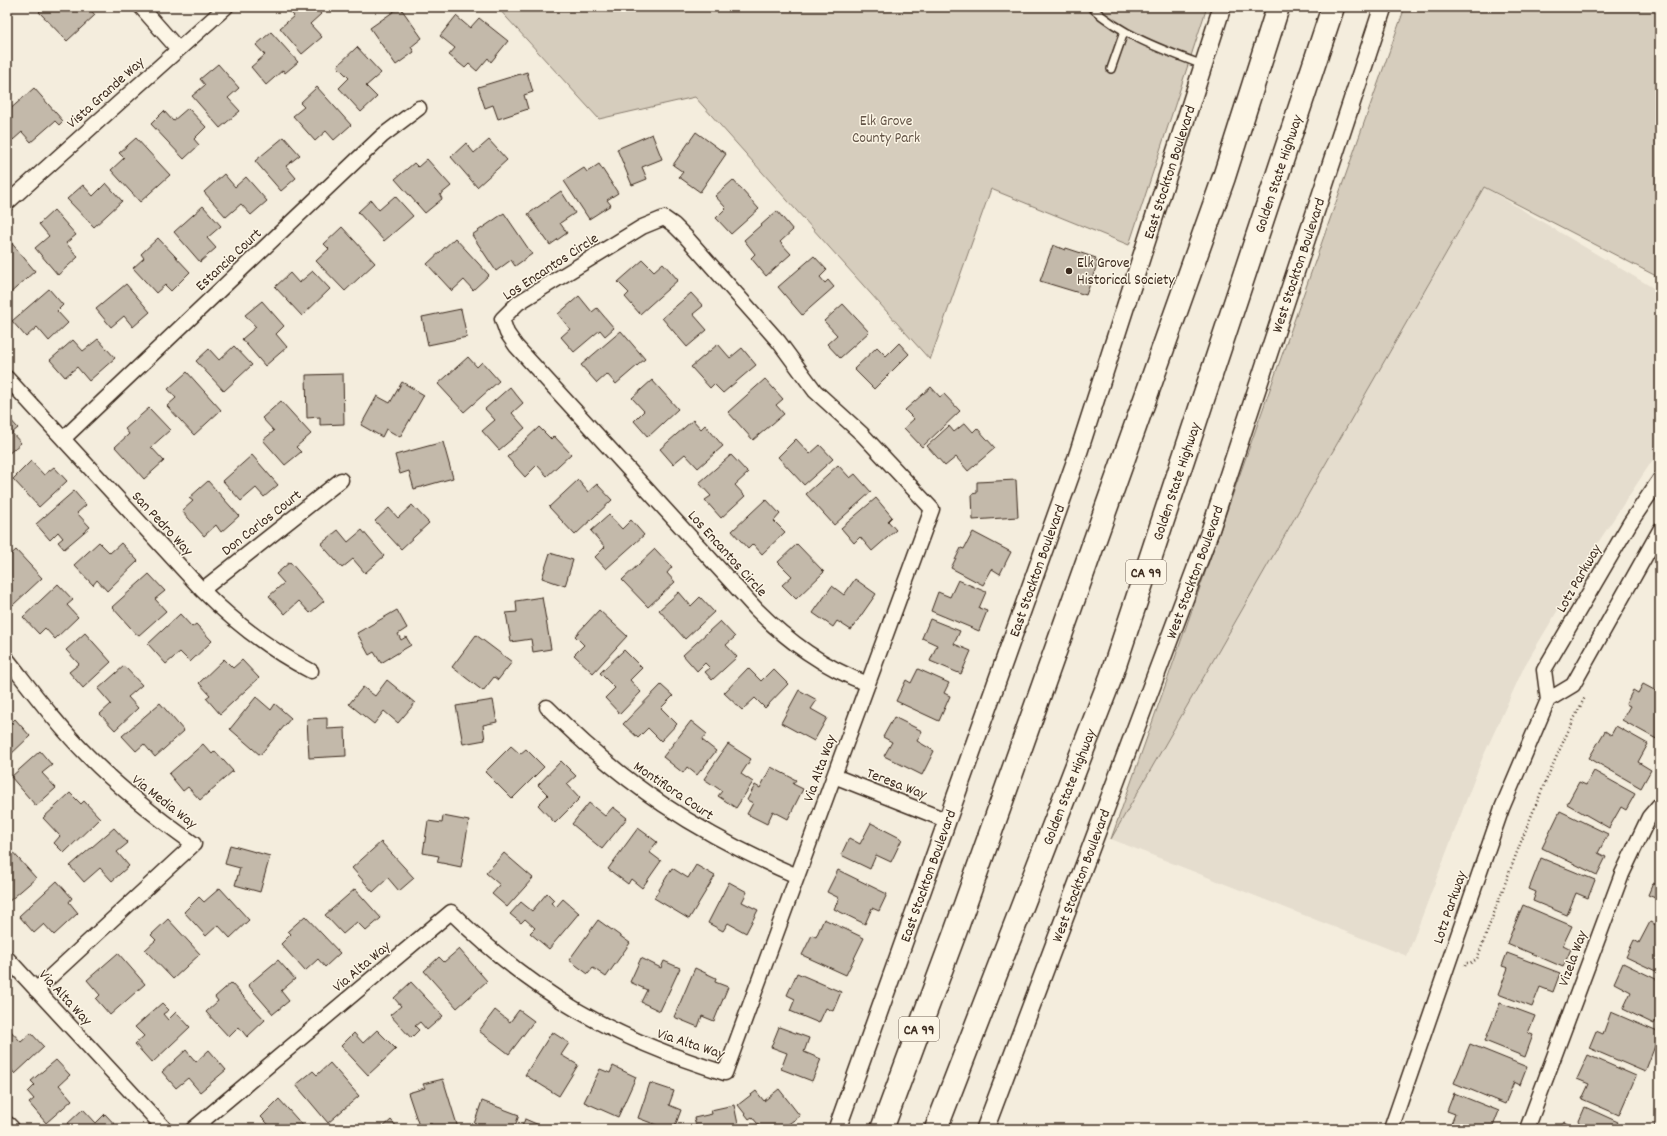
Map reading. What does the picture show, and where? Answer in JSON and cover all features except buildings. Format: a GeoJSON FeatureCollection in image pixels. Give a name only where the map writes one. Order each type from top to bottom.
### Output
{"type":"FeatureCollection","features":[{"type":"Feature","properties":{"kind":"highway","name":"CA 99"},"geometry":{"type":"LineString","coordinates":[[882,1129],[956,930],[1221,184],[1278,7]]}},
{"type":"Feature","properties":{"kind":"highway","name":"Golden State Highway"},"geometry":{"type":"LineString","coordinates":[[936,1129],[1111,676],[1333,7]]}},
{"type":"Feature","properties":{"kind":"street"},"geometry":{"type":"LineString","coordinates":[[140,7],[178,49]]}},
{"type":"Feature","properties":{"kind":"street","name":"Vista Grande Way"},"geometry":{"type":"LineString","coordinates":[[7,203],[226,7]]}},
{"type":"Feature","properties":{"kind":"street","name":"East Stockton Boulevard"},"geometry":{"type":"LineString","coordinates":[[837,1129],[1078,457],[1222,7]]}},
{"type":"Feature","properties":{"kind":"street","name":"West Stockton Boulevard"},"geometry":{"type":"LineString","coordinates":[[986,1129],[1210,531],[1383,7]]}},
{"type":"Feature","properties":{"kind":"street","name":"Estancia Court"},"geometry":{"type":"LineString","coordinates":[[63,439],[382,136],[419,108]]}},
{"type":"Feature","properties":{"kind":"street","name":"Los Encantos Circle"},"geometry":{"type":"LineString","coordinates":[[868,684],[847,676],[813,657],[781,633],[756,609],[516,346],[502,319],[518,303],[642,227],[664,218],[674,225],[686,237],[780,342],[815,391],[862,434],[932,509]]}},
{"type":"Feature","properties":{"kind":"street","name":"San Pedro Way"},"geometry":{"type":"LineString","coordinates":[[7,378],[202,590],[229,616],[259,641],[311,671]]}},
{"type":"Feature","properties":{"kind":"street","name":"Lotz Parkway"},"geometry":{"type":"LineString","coordinates":[[1391,1129],[1502,808],[1548,700],[1544,670],[1630,523],[1660,479]]}},
{"type":"Feature","properties":{"kind":"street","name":"Don Carlos Court"},"geometry":{"type":"LineString","coordinates":[[202,590],[341,480]]}},
{"type":"Feature","properties":{"kind":"street","name":"Via Alta Way"},"geometry":{"type":"LineString","coordinates":[[193,1129],[452,912],[504,961],[538,986],[572,1008],[608,1029],[646,1046],[684,1061],[724,1073],[932,509]]}},
{"type":"Feature","properties":{"kind":"street"},"geometry":{"type":"LineString","coordinates":[[1548,700],[1572,685],[1660,530]]}},
{"type":"Feature","properties":{"kind":"street","name":"Via Media Way"},"geometry":{"type":"LineString","coordinates":[[7,659],[57,722],[87,756],[154,816],[194,844],[36,990]]}},
{"type":"Feature","properties":{"kind":"street","name":"Montiflora Court"},"geometry":{"type":"LineString","coordinates":[[548,707],[590,748],[626,779],[666,807],[706,832],[748,855],[797,876]]}},
{"type":"Feature","properties":{"kind":"street","name":"Teresa Way"},"geometry":{"type":"LineString","coordinates":[[834,776],[948,821]]}},
{"type":"Feature","properties":{"kind":"street","name":"Vizela Way"},"geometry":{"type":"LineString","coordinates":[[1527,1129],[1622,874],[1650,817],[1660,804]]}},
{"type":"Feature","properties":{"kind":"street","name":"Via Alta Way"},"geometry":{"type":"LineString","coordinates":[[7,958],[164,1129]]}},
{"type":"Feature","properties":{"kind":"street"},"geometry":{"type":"LineString","coordinates":[[7,1125],[11,1129]]}},
{"type":"Feature","properties":{"kind":"lane"},"geometry":{"type":"LineString","coordinates":[[1091,7],[1124,32],[1152,45],[1203,65]]}},
{"type":"Feature","properties":{"kind":"lane"},"geometry":{"type":"LineString","coordinates":[[1111,69],[1124,32]]}},
{"type":"Feature","properties":{"kind":"path"},"geometry":{"type":"LineString","coordinates":[[1464,971],[1466,963],[1470,964],[1477,959],[1533,810],[1550,769],[1587,691]]}},
{"type":"Feature","properties":{"kind":"shaded area"},"geometry":{"type":"Polygon","coordinates":[[[1484,187],[1660,292],[1660,449],[1601,538],[1525,665],[1482,759],[1407,956],[1111,839],[1484,187]]]}},
{"type":"Feature","properties":{"kind":"green space","name":"Elk Grove County Park"},"geometry":{"type":"Polygon","coordinates":[[[497,7],[1207,7],[1129,245],[991,189],[930,360],[695,97],[599,119],[497,7]]]}},
{"type":"Feature","properties":{"kind":"green space"},"geometry":{"type":"Polygon","coordinates":[[[1405,7],[1660,7],[1660,278],[1484,187],[1111,839],[1405,7]]]}},
{"type":"Feature","properties":{"kind":"place","name":"Elk Grove Historical Society"},"geometry":{"type":"Point","coordinates":[1069,271]}}]}
